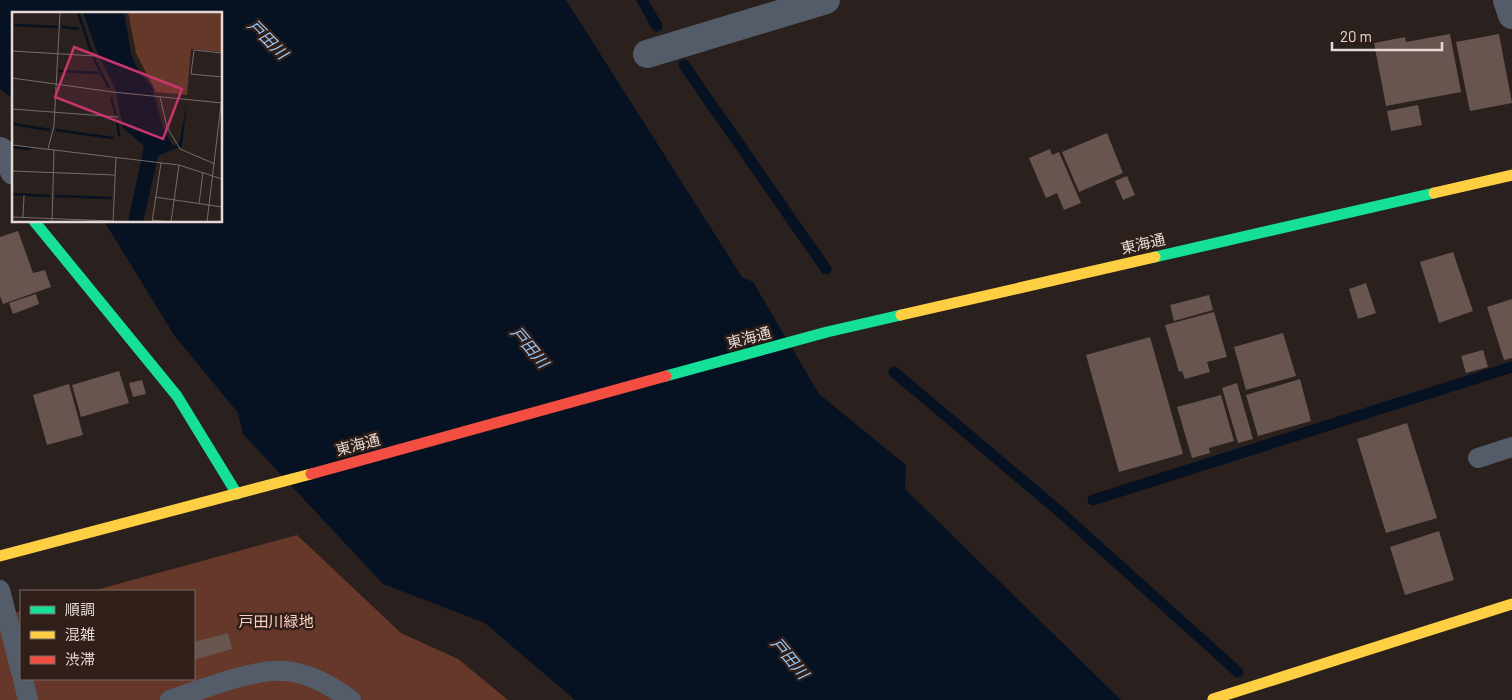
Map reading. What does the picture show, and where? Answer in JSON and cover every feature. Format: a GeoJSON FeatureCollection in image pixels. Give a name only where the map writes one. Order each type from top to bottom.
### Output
{"type":"FeatureCollection","features":[{"type":"Feature","properties":{"kind":"main road","name":"東海通"},"geometry":{"type":"LineString","coordinates":[[0,556],[237,494],[827,332],[1512,175]]}},
{"type":"Feature","properties":{"kind":"main road"},"geometry":{"type":"LineString","coordinates":[[35,222],[177,396],[237,494]]}},
{"type":"Feature","properties":{"kind":"main road"},"geometry":{"type":"LineString","coordinates":[[1213,699],[1512,604]]}},
{"type":"Feature","properties":{"kind":"street"},"geometry":{"type":"LineString","coordinates":[[647,54],[826,0]]}},
{"type":"Feature","properties":{"kind":"street"},"geometry":{"type":"LineString","coordinates":[[1507,0],[1512,15]]}},
{"type":"Feature","properties":{"kind":"street"},"geometry":{"type":"LineString","coordinates":[[0,151],[12,166]]}},
{"type":"Feature","properties":{"kind":"lane"},"geometry":{"type":"LineString","coordinates":[[1478,458],[1512,447]]}},
{"type":"Feature","properties":{"kind":"lane"},"geometry":{"type":"LineString","coordinates":[[0,590],[20,668]]}},
{"type":"Feature","properties":{"kind":"lane"},"geometry":{"type":"LineString","coordinates":[[170,700],[252,674],[284,670],[302,674],[332,687],[351,700]]}},
{"type":"Feature","properties":{"kind":"lane"},"geometry":{"type":"LineString","coordinates":[[23,680],[28,700]]}},
{"type":"Feature","properties":{"kind":"green space","name":"戸田川緑地"},"geometry":{"type":"Polygon","coordinates":[[[297,535],[401,633],[458,659],[508,700],[0,700],[0,617],[20,611],[20,680],[195,680],[195,590],[96,590],[297,535]]]}},
{"type":"Feature","properties":{"kind":"water","name":"戸田川"},"geometry":{"type":"Polygon","coordinates":[[[0,0],[566,0],[742,277],[753,282],[819,394],[906,465],[905,489],[1121,700],[575,700],[485,623],[383,584],[243,434],[238,413],[174,335],[105,222],[222,222],[222,12],[12,12],[12,98],[0,89],[0,0]]]}},
{"type":"Feature","properties":{"kind":"building"},"geometry":{"type":"Polygon","coordinates":[[[1450,34],[1461,92],[1386,106],[1374,43],[1405,37],[1406,42],[1450,34]]]}},
{"type":"Feature","properties":{"kind":"building"},"geometry":{"type":"Polygon","coordinates":[[[1499,34],[1512,103],[1470,111],[1456,42],[1499,34]]]}},
{"type":"Feature","properties":{"kind":"building"},"geometry":{"type":"Polygon","coordinates":[[[1418,105],[1422,125],[1391,131],[1387,111],[1418,105]]]}},
{"type":"Feature","properties":{"kind":"building"},"geometry":{"type":"Polygon","coordinates":[[[1107,133],[1123,173],[1079,192],[1062,152],[1107,133]]]}},
{"type":"Feature","properties":{"kind":"building"},"geometry":{"type":"Polygon","coordinates":[[[1050,149],[1052,155],[1059,152],[1081,203],[1064,210],[1057,193],[1046,198],[1029,158],[1050,149]]]}},
{"type":"Feature","properties":{"kind":"building"},"geometry":{"type":"Polygon","coordinates":[[[1127,176],[1135,195],[1123,200],[1115,181],[1127,176]]]}},
{"type":"Feature","properties":{"kind":"building"},"geometry":{"type":"Polygon","coordinates":[[[18,231],[33,273],[45,270],[51,287],[3,304],[0,296],[0,237],[18,231]]]}},
{"type":"Feature","properties":{"kind":"building"},"geometry":{"type":"Polygon","coordinates":[[[1453,252],[1473,311],[1439,323],[1420,262],[1453,252]]]}},
{"type":"Feature","properties":{"kind":"building"},"geometry":{"type":"Polygon","coordinates":[[[1366,283],[1376,313],[1358,319],[1349,289],[1366,283]]]}},
{"type":"Feature","properties":{"kind":"building"},"geometry":{"type":"Polygon","coordinates":[[[36,294],[39,304],[13,314],[9,303],[36,294]]]}},
{"type":"Feature","properties":{"kind":"building"},"geometry":{"type":"Polygon","coordinates":[[[1209,295],[1213,310],[1174,321],[1170,305],[1209,295]]]}},
{"type":"Feature","properties":{"kind":"building"},"geometry":{"type":"Polygon","coordinates":[[[1512,299],[1512,358],[1504,360],[1487,307],[1512,299]]]}},
{"type":"Feature","properties":{"kind":"building"},"geometry":{"type":"Polygon","coordinates":[[[1214,312],[1227,357],[1207,362],[1210,372],[1185,379],[1182,371],[1179,372],[1165,325],[1214,312]]]}},
{"type":"Feature","properties":{"kind":"building"},"geometry":{"type":"Polygon","coordinates":[[[1283,333],[1296,376],[1246,390],[1234,347],[1283,333]]]}},
{"type":"Feature","properties":{"kind":"building"},"geometry":{"type":"Polygon","coordinates":[[[1150,337],[1183,454],[1119,472],[1086,355],[1150,337]]]}},
{"type":"Feature","properties":{"kind":"building"},"geometry":{"type":"Polygon","coordinates":[[[1483,350],[1488,367],[1466,373],[1461,356],[1483,350]]]}},
{"type":"Feature","properties":{"kind":"building"},"geometry":{"type":"Polygon","coordinates":[[[119,371],[129,403],[81,417],[72,385],[119,371]]]}},
{"type":"Feature","properties":{"kind":"building"},"geometry":{"type":"Polygon","coordinates":[[[1300,379],[1311,421],[1258,436],[1246,395],[1300,379]]]}},
{"type":"Feature","properties":{"kind":"building"},"geometry":{"type":"Polygon","coordinates":[[[142,380],[146,394],[133,397],[129,383],[142,380]]]}},
{"type":"Feature","properties":{"kind":"building"},"geometry":{"type":"Polygon","coordinates":[[[1237,383],[1253,439],[1238,443],[1222,388],[1237,383]]]}},
{"type":"Feature","properties":{"kind":"building"},"geometry":{"type":"Polygon","coordinates":[[[69,384],[83,435],[47,445],[33,395],[69,384]]]}},
{"type":"Feature","properties":{"kind":"building"},"geometry":{"type":"Polygon","coordinates":[[[1221,395],[1234,441],[1209,448],[1210,453],[1192,458],[1177,407],[1221,395]]]}},
{"type":"Feature","properties":{"kind":"building"},"geometry":{"type":"Polygon","coordinates":[[[1407,423],[1437,518],[1386,533],[1357,439],[1407,423]]]}},
{"type":"Feature","properties":{"kind":"building"},"geometry":{"type":"Polygon","coordinates":[[[1439,531],[1454,580],[1405,595],[1390,547],[1439,531]]]}},
{"type":"Feature","properties":{"kind":"building"},"geometry":{"type":"Polygon","coordinates":[[[228,633],[232,649],[195,660],[195,642],[228,633]]]}},
{"type":"Feature","properties":{"kind":"waterway"},"geometry":{"type":"LineString","coordinates":[[642,0],[657,26]]}},
{"type":"Feature","properties":{"kind":"waterway"},"geometry":{"type":"LineString","coordinates":[[684,65],[826,269]]}},
{"type":"Feature","properties":{"kind":"waterway"},"geometry":{"type":"LineString","coordinates":[[1093,500],[1512,367]]}},
{"type":"Feature","properties":{"kind":"waterway"},"geometry":{"type":"LineString","coordinates":[[894,372],[1059,511],[1238,672]]}},
{"type":"Feature","properties":{"kind":"traffic: fast"},"geometry":{"type":"LineString","coordinates":[[1155,257],[1434,193]]}},
{"type":"Feature","properties":{"kind":"traffic: fast"},"geometry":{"type":"LineString","coordinates":[[35,222],[177,396],[237,494]]}},
{"type":"Feature","properties":{"kind":"traffic: fast"},"geometry":{"type":"LineString","coordinates":[[666,376],[827,332],[901,315]]}},
{"type":"Feature","properties":{"kind":"traffic: slow"},"geometry":{"type":"LineString","coordinates":[[1434,193],[1512,175]]}},
{"type":"Feature","properties":{"kind":"traffic: slow"},"geometry":{"type":"LineString","coordinates":[[901,315],[1155,257]]}},
{"type":"Feature","properties":{"kind":"traffic: slow"},"geometry":{"type":"LineString","coordinates":[[0,556],[311,474]]}},
{"type":"Feature","properties":{"kind":"traffic: slow"},"geometry":{"type":"LineString","coordinates":[[1213,699],[1512,604]]}},
{"type":"Feature","properties":{"kind":"traffic: jam"},"geometry":{"type":"LineString","coordinates":[[311,474],[666,376]]}}]}
